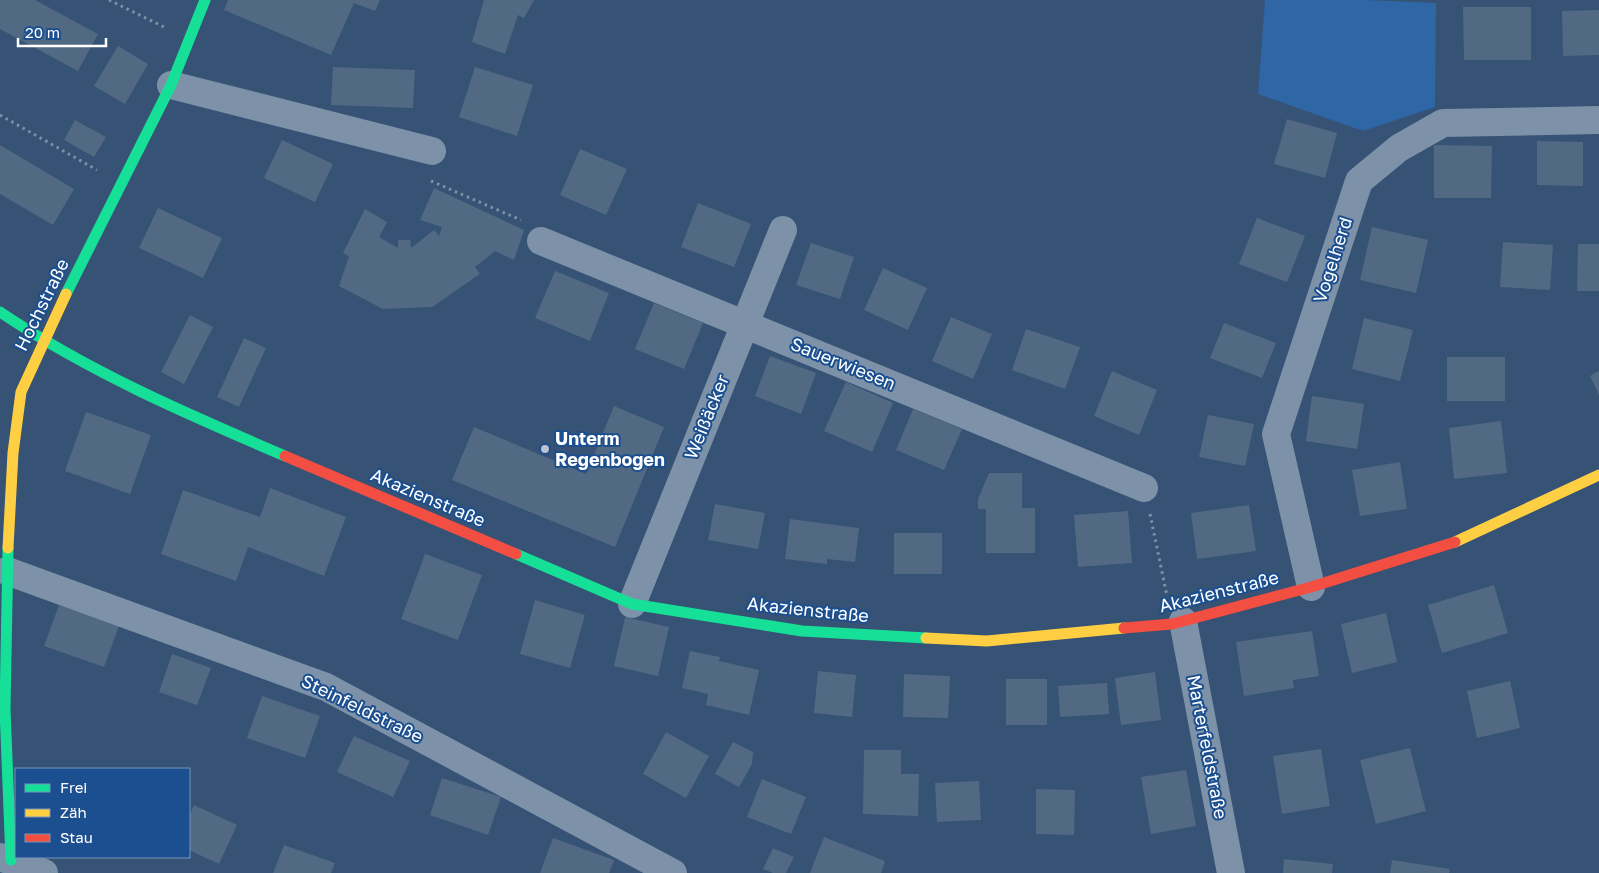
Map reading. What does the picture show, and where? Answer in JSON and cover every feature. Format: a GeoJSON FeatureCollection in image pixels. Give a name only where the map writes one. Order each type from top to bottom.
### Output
{"type":"FeatureCollection","features":[{"type":"Feature","properties":{"kind":"street","name":"Hochstraße"},"geometry":{"type":"LineString","coordinates":[[6,858],[2,709],[13,453],[21,392],[43,341],[171,85],[205,0]]}},
{"type":"Feature","properties":{"kind":"street"},"geometry":{"type":"LineString","coordinates":[[171,85],[432,151]]}},
{"type":"Feature","properties":{"kind":"street","name":"Vogelherd"},"geometry":{"type":"LineString","coordinates":[[1310,587],[1276,434],[1359,181],[1399,148],[1443,123],[1599,120]]}},
{"type":"Feature","properties":{"kind":"street","name":"Weißäcker"},"geometry":{"type":"LineString","coordinates":[[632,604],[783,230]]}},
{"type":"Feature","properties":{"kind":"street","name":"Sauerwiesen"},"geometry":{"type":"LineString","coordinates":[[541,241],[1144,488]]}},
{"type":"Feature","properties":{"kind":"street","name":"Akazienstraße"},"geometry":{"type":"LineString","coordinates":[[0,312],[43,341],[166,405],[632,604],[802,630],[987,641],[1178,622],[1310,587],[1450,544],[1599,475]]}},
{"type":"Feature","properties":{"kind":"street","name":"Steinfeldstraße"},"geometry":{"type":"LineString","coordinates":[[7,571],[326,687],[673,873]]}},
{"type":"Feature","properties":{"kind":"street","name":"Marterfeldstraße"},"geometry":{"type":"LineString","coordinates":[[1178,622],[1231,873]]}},
{"type":"Feature","properties":{"kind":"street"},"geometry":{"type":"LineString","coordinates":[[6,858],[44,873]]}},
{"type":"Feature","properties":{"kind":"path"},"geometry":{"type":"LineString","coordinates":[[109,0],[190,39]]}},
{"type":"Feature","properties":{"kind":"path"},"geometry":{"type":"LineString","coordinates":[[0,115],[122,184]]}},
{"type":"Feature","properties":{"kind":"path"},"geometry":{"type":"LineString","coordinates":[[432,151],[428,179],[532,225],[541,241]]}},
{"type":"Feature","properties":{"kind":"path"},"geometry":{"type":"LineString","coordinates":[[1144,488],[1178,622]]}},
{"type":"Feature","properties":{"kind":"shaded area"},"geometry":{"type":"Polygon","coordinates":[[[1265,0],[1365,0],[1436,3],[1435,107],[1363,131],[1258,94],[1265,0]]]}},
{"type":"Feature","properties":{"kind":"building"},"geometry":{"type":"Polygon","coordinates":[[[0,0],[35,0],[98,34],[78,71],[0,29],[0,0]]]}},
{"type":"Feature","properties":{"kind":"building"},"geometry":{"type":"Polygon","coordinates":[[[228,0],[380,0],[375,11],[354,3],[331,55],[224,10],[228,0]]]}},
{"type":"Feature","properties":{"kind":"building"},"geometry":{"type":"Polygon","coordinates":[[[484,0],[534,0],[524,18],[518,15],[505,54],[472,42],[484,0]]]}},
{"type":"Feature","properties":{"kind":"building"},"geometry":{"type":"Polygon","coordinates":[[[1463,7],[1531,7],[1531,60],[1464,60],[1463,7]]]}},
{"type":"Feature","properties":{"kind":"building"},"geometry":{"type":"Polygon","coordinates":[[[1599,10],[1599,55],[1563,56],[1562,11],[1599,10]]]}},
{"type":"Feature","properties":{"kind":"building"},"geometry":{"type":"Polygon","coordinates":[[[118,46],[148,64],[125,104],[94,86],[118,46]]]}},
{"type":"Feature","properties":{"kind":"building"},"geometry":{"type":"Polygon","coordinates":[[[333,67],[415,70],[413,108],[331,105],[333,67]]]}},
{"type":"Feature","properties":{"kind":"building"},"geometry":{"type":"Polygon","coordinates":[[[475,67],[533,85],[517,136],[459,117],[475,67]]]}},
{"type":"Feature","properties":{"kind":"building"},"geometry":{"type":"Polygon","coordinates":[[[1287,119],[1337,133],[1325,178],[1274,164],[1287,119]]]}},
{"type":"Feature","properties":{"kind":"building"},"geometry":{"type":"Polygon","coordinates":[[[75,120],[106,137],[94,157],[64,140],[75,120]]]}},
{"type":"Feature","properties":{"kind":"building"},"geometry":{"type":"Polygon","coordinates":[[[282,140],[333,164],[315,202],[264,178],[282,140]]]}},
{"type":"Feature","properties":{"kind":"building"},"geometry":{"type":"Polygon","coordinates":[[[1537,141],[1583,142],[1583,186],[1537,185],[1537,141]]]}},
{"type":"Feature","properties":{"kind":"building"},"geometry":{"type":"Polygon","coordinates":[[[0,145],[74,189],[53,225],[0,194],[0,145]]]}},
{"type":"Feature","properties":{"kind":"building"},"geometry":{"type":"Polygon","coordinates":[[[1434,145],[1492,146],[1491,198],[1434,198],[1434,145]]]}},
{"type":"Feature","properties":{"kind":"building"},"geometry":{"type":"Polygon","coordinates":[[[580,149],[627,169],[606,215],[560,195],[580,149]]]}},
{"type":"Feature","properties":{"kind":"building"},"geometry":{"type":"Polygon","coordinates":[[[434,188],[524,230],[514,260],[495,251],[475,267],[480,274],[432,307],[383,309],[339,286],[349,256],[343,253],[365,209],[387,222],[379,237],[398,248],[398,240],[410,240],[411,248],[434,230],[439,236],[442,227],[420,220],[434,188]]]}},
{"type":"Feature","properties":{"kind":"building"},"geometry":{"type":"Polygon","coordinates":[[[698,203],[751,224],[734,267],[681,247],[698,203]]]}},
{"type":"Feature","properties":{"kind":"building"},"geometry":{"type":"Polygon","coordinates":[[[158,208],[222,238],[203,278],[139,248],[158,208]]]}},
{"type":"Feature","properties":{"kind":"building"},"geometry":{"type":"Polygon","coordinates":[[[1257,218],[1305,236],[1287,282],[1239,264],[1257,218]]]}},
{"type":"Feature","properties":{"kind":"building"},"geometry":{"type":"Polygon","coordinates":[[[1372,227],[1428,240],[1416,293],[1360,280],[1372,227]]]}},
{"type":"Feature","properties":{"kind":"building"},"geometry":{"type":"Polygon","coordinates":[[[1503,242],[1553,245],[1550,290],[1500,287],[1503,242]]]}},
{"type":"Feature","properties":{"kind":"building"},"geometry":{"type":"Polygon","coordinates":[[[811,243],[854,257],[840,299],[796,285],[811,243]]]}},
{"type":"Feature","properties":{"kind":"building"},"geometry":{"type":"Polygon","coordinates":[[[1578,244],[1599,244],[1599,291],[1577,291],[1578,244]]]}},
{"type":"Feature","properties":{"kind":"building"},"geometry":{"type":"Polygon","coordinates":[[[883,268],[927,288],[908,330],[864,310],[883,268]]]}},
{"type":"Feature","properties":{"kind":"building"},"geometry":{"type":"Polygon","coordinates":[[[555,271],[609,293],[590,341],[535,318],[555,271]]]}},
{"type":"Feature","properties":{"kind":"building"},"geometry":{"type":"Polygon","coordinates":[[[654,303],[703,323],[684,369],[635,349],[654,303]]]}},
{"type":"Feature","properties":{"kind":"building"},"geometry":{"type":"Polygon","coordinates":[[[190,315],[213,327],[184,384],[161,372],[190,315]]]}},
{"type":"Feature","properties":{"kind":"building"},"geometry":{"type":"Polygon","coordinates":[[[951,317],[992,334],[973,379],[932,361],[951,317]]]}},
{"type":"Feature","properties":{"kind":"building"},"geometry":{"type":"Polygon","coordinates":[[[1364,318],[1413,330],[1400,381],[1352,369],[1364,318]]]}},
{"type":"Feature","properties":{"kind":"building"},"geometry":{"type":"Polygon","coordinates":[[[1224,323],[1276,343],[1262,378],[1210,358],[1224,323]]]}},
{"type":"Feature","properties":{"kind":"building"},"geometry":{"type":"Polygon","coordinates":[[[1026,329],[1080,347],[1065,389],[1012,370],[1026,329]]]}},
{"type":"Feature","properties":{"kind":"building"},"geometry":{"type":"Polygon","coordinates":[[[244,338],[266,348],[239,407],[217,397],[244,338]]]}},
{"type":"Feature","properties":{"kind":"building"},"geometry":{"type":"Polygon","coordinates":[[[770,356],[816,373],[801,414],[755,396],[770,356]]]}},
{"type":"Feature","properties":{"kind":"building"},"geometry":{"type":"Polygon","coordinates":[[[1447,357],[1505,357],[1505,401],[1447,401],[1447,357]]]}},
{"type":"Feature","properties":{"kind":"building"},"geometry":{"type":"Polygon","coordinates":[[[1112,371],[1157,390],[1139,435],[1094,416],[1112,371]]]}},
{"type":"Feature","properties":{"kind":"building"},"geometry":{"type":"Polygon","coordinates":[[[1599,371],[1599,395],[1590,376],[1599,371]]]}},
{"type":"Feature","properties":{"kind":"building"},"geometry":{"type":"Polygon","coordinates":[[[846,382],[893,403],[872,452],[824,431],[846,382]]]}},
{"type":"Feature","properties":{"kind":"building"},"geometry":{"type":"Polygon","coordinates":[[[1312,396],[1364,404],[1357,449],[1306,441],[1312,396]]]}},
{"type":"Feature","properties":{"kind":"building"},"geometry":{"type":"Polygon","coordinates":[[[614,406],[664,427],[615,547],[452,480],[474,427],[586,474],[614,406]]]}},
{"type":"Feature","properties":{"kind":"building"},"geometry":{"type":"Polygon","coordinates":[[[913,409],[962,429],[944,470],[896,450],[913,409]]]}},
{"type":"Feature","properties":{"kind":"building"},"geometry":{"type":"Polygon","coordinates":[[[86,412],[151,435],[130,494],[65,471],[86,412]]]}},
{"type":"Feature","properties":{"kind":"building"},"geometry":{"type":"Polygon","coordinates":[[[1208,415],[1254,424],[1245,466],[1199,457],[1208,415]]]}},
{"type":"Feature","properties":{"kind":"building"},"geometry":{"type":"Polygon","coordinates":[[[1501,421],[1507,473],[1454,479],[1449,428],[1501,421]]]}},
{"type":"Feature","properties":{"kind":"building"},"geometry":{"type":"Polygon","coordinates":[[[1400,462],[1407,509],[1360,516],[1352,470],[1400,462]]]}},
{"type":"Feature","properties":{"kind":"building"},"geometry":{"type":"Polygon","coordinates":[[[989,473],[1022,473],[1022,508],[1035,508],[1035,553],[986,553],[986,509],[978,509],[978,499],[989,473]]]}},
{"type":"Feature","properties":{"kind":"building"},"geometry":{"type":"Polygon","coordinates":[[[270,488],[346,517],[324,576],[248,547],[236,581],[161,554],[183,490],[260,517],[270,488]]]}},
{"type":"Feature","properties":{"kind":"building"},"geometry":{"type":"Polygon","coordinates":[[[715,504],[765,513],[758,549],[708,540],[715,504]]]}},
{"type":"Feature","properties":{"kind":"building"},"geometry":{"type":"Polygon","coordinates":[[[1249,505],[1256,551],[1197,559],[1191,513],[1249,505]]]}},
{"type":"Feature","properties":{"kind":"building"},"geometry":{"type":"Polygon","coordinates":[[[1128,511],[1132,563],[1078,567],[1074,515],[1128,511]]]}},
{"type":"Feature","properties":{"kind":"building"},"geometry":{"type":"Polygon","coordinates":[[[790,519],[859,528],[855,562],[827,559],[827,564],[785,559],[790,519]]]}},
{"type":"Feature","properties":{"kind":"building"},"geometry":{"type":"Polygon","coordinates":[[[894,533],[942,533],[942,574],[894,574],[894,533]]]}},
{"type":"Feature","properties":{"kind":"building"},"geometry":{"type":"Polygon","coordinates":[[[425,554],[482,575],[458,640],[401,619],[425,554]]]}},
{"type":"Feature","properties":{"kind":"building"},"geometry":{"type":"Polygon","coordinates":[[[1494,585],[1508,633],[1442,653],[1428,605],[1494,585]]]}},
{"type":"Feature","properties":{"kind":"building"},"geometry":{"type":"Polygon","coordinates":[[[535,600],[585,615],[570,668],[520,654],[535,600]]]}},
{"type":"Feature","properties":{"kind":"building"},"geometry":{"type":"Polygon","coordinates":[[[59,605],[119,626],[104,667],[44,646],[59,605]]]}},
{"type":"Feature","properties":{"kind":"building"},"geometry":{"type":"Polygon","coordinates":[[[1386,613],[1397,662],[1352,673],[1341,624],[1386,613]]]}},
{"type":"Feature","properties":{"kind":"building"},"geometry":{"type":"Polygon","coordinates":[[[625,617],[669,627],[658,676],[614,666],[625,617]]]}},
{"type":"Feature","properties":{"kind":"building"},"geometry":{"type":"Polygon","coordinates":[[[1312,631],[1319,676],[1293,680],[1294,688],[1244,696],[1236,642],[1312,631]]]}},
{"type":"Feature","properties":{"kind":"building"},"geometry":{"type":"Polygon","coordinates":[[[690,651],[720,657],[719,661],[759,670],[749,715],[706,705],[708,694],[682,688],[690,651]]]}},
{"type":"Feature","properties":{"kind":"building"},"geometry":{"type":"Polygon","coordinates":[[[172,654],[211,668],[197,705],[159,692],[172,654]]]}},
{"type":"Feature","properties":{"kind":"building"},"geometry":{"type":"Polygon","coordinates":[[[818,671],[856,675],[852,717],[814,713],[818,671]]]}},
{"type":"Feature","properties":{"kind":"building"},"geometry":{"type":"Polygon","coordinates":[[[1155,672],[1161,720],[1121,725],[1115,678],[1155,672]]]}},
{"type":"Feature","properties":{"kind":"building"},"geometry":{"type":"Polygon","coordinates":[[[904,674],[950,676],[948,718],[903,717],[904,674]]]}},
{"type":"Feature","properties":{"kind":"building"},"geometry":{"type":"Polygon","coordinates":[[[1006,679],[1047,679],[1047,725],[1006,725],[1006,679]]]}},
{"type":"Feature","properties":{"kind":"building"},"geometry":{"type":"Polygon","coordinates":[[[1510,681],[1520,728],[1477,738],[1467,691],[1510,681]]]}},
{"type":"Feature","properties":{"kind":"building"},"geometry":{"type":"Polygon","coordinates":[[[1107,683],[1109,714],[1060,717],[1058,686],[1107,683]]]}},
{"type":"Feature","properties":{"kind":"building"},"geometry":{"type":"Polygon","coordinates":[[[262,696],[320,716],[305,758],[247,738],[262,696]]]}},
{"type":"Feature","properties":{"kind":"building"},"geometry":{"type":"Polygon","coordinates":[[[666,732],[709,756],[686,798],[643,774],[666,732]]]}},
{"type":"Feature","properties":{"kind":"building"},"geometry":{"type":"Polygon","coordinates":[[[354,736],[410,761],[393,797],[337,772],[354,736]]]}},
{"type":"Feature","properties":{"kind":"building"},"geometry":{"type":"Polygon","coordinates":[[[733,742],[753,752],[752,764],[739,787],[715,774],[733,742]]]}},
{"type":"Feature","properties":{"kind":"building"},"geometry":{"type":"Polygon","coordinates":[[[1410,748],[1426,811],[1376,824],[1360,760],[1410,748]]]}},
{"type":"Feature","properties":{"kind":"building"},"geometry":{"type":"Polygon","coordinates":[[[1321,749],[1330,806],[1282,814],[1273,756],[1321,749]]]}},
{"type":"Feature","properties":{"kind":"building"},"geometry":{"type":"Polygon","coordinates":[[[864,750],[901,750],[901,774],[919,774],[918,816],[863,814],[864,750]]]}},
{"type":"Feature","properties":{"kind":"building"},"geometry":{"type":"Polygon","coordinates":[[[1186,770],[1196,826],[1151,834],[1141,777],[1186,770]]]}},
{"type":"Feature","properties":{"kind":"building"},"geometry":{"type":"Polygon","coordinates":[[[442,778],[501,797],[488,835],[430,815],[442,778]]]}},
{"type":"Feature","properties":{"kind":"building"},"geometry":{"type":"Polygon","coordinates":[[[762,779],[806,797],[791,834],[747,817],[762,779]]]}},
{"type":"Feature","properties":{"kind":"building"},"geometry":{"type":"Polygon","coordinates":[[[979,781],[981,820],[937,822],[935,783],[979,781]]]}},
{"type":"Feature","properties":{"kind":"building"},"geometry":{"type":"Polygon","coordinates":[[[1036,789],[1075,790],[1074,835],[1036,834],[1036,789]]]}},
{"type":"Feature","properties":{"kind":"building"},"geometry":{"type":"Polygon","coordinates":[[[194,805],[237,825],[219,864],[190,850],[190,815],[194,805]]]}},
{"type":"Feature","properties":{"kind":"building"},"geometry":{"type":"Polygon","coordinates":[[[824,837],[885,861],[881,873],[810,873],[824,837]]]}},
{"type":"Feature","properties":{"kind":"building"},"geometry":{"type":"Polygon","coordinates":[[[553,838],[614,860],[609,873],[540,873],[553,838]]]}},
{"type":"Feature","properties":{"kind":"building"},"geometry":{"type":"Polygon","coordinates":[[[284,845],[335,863],[331,873],[273,873],[284,845]]]}},
{"type":"Feature","properties":{"kind":"building"},"geometry":{"type":"Polygon","coordinates":[[[773,848],[794,857],[786,873],[773,873],[763,869],[773,848]]]}},
{"type":"Feature","properties":{"kind":"building"},"geometry":{"type":"Polygon","coordinates":[[[1284,859],[1333,864],[1332,873],[1283,873],[1284,859]]]}},
{"type":"Feature","properties":{"kind":"building"},"geometry":{"type":"Polygon","coordinates":[[[1392,860],[1450,869],[1449,873],[1390,873],[1392,860]]]}},
{"type":"Feature","properties":{"kind":"traffic: fast"},"geometry":{"type":"LineString","coordinates":[[66,294],[171,85],[205,0]]}},
{"type":"Feature","properties":{"kind":"traffic: fast"},"geometry":{"type":"LineString","coordinates":[[0,312],[34,334],[103,373],[175,408],[285,456]]}},
{"type":"Feature","properties":{"kind":"traffic: fast"},"geometry":{"type":"LineString","coordinates":[[8,548],[5,709],[11,860]]}},
{"type":"Feature","properties":{"kind":"traffic: fast"},"geometry":{"type":"LineString","coordinates":[[516,554],[632,604],[802,631],[926,638]]}},
{"type":"Feature","properties":{"kind":"traffic: slow"},"geometry":{"type":"LineString","coordinates":[[8,548],[13,453],[21,392],[66,294]]}},
{"type":"Feature","properties":{"kind":"traffic: slow"},"geometry":{"type":"LineString","coordinates":[[1455,542],[1599,475]]}},
{"type":"Feature","properties":{"kind":"traffic: slow"},"geometry":{"type":"LineString","coordinates":[[926,638],[987,641],[1124,628]]}},
{"type":"Feature","properties":{"kind":"traffic: jam"},"geometry":{"type":"LineString","coordinates":[[285,456],[516,554]]}},
{"type":"Feature","properties":{"kind":"traffic: jam"},"geometry":{"type":"LineString","coordinates":[[1124,628],[1172,624],[1311,587],[1455,542]]}},
{"type":"Feature","properties":{"kind":"place","name":"Unterm Regenbogen"},"geometry":{"type":"Point","coordinates":[545,449]}}]}
